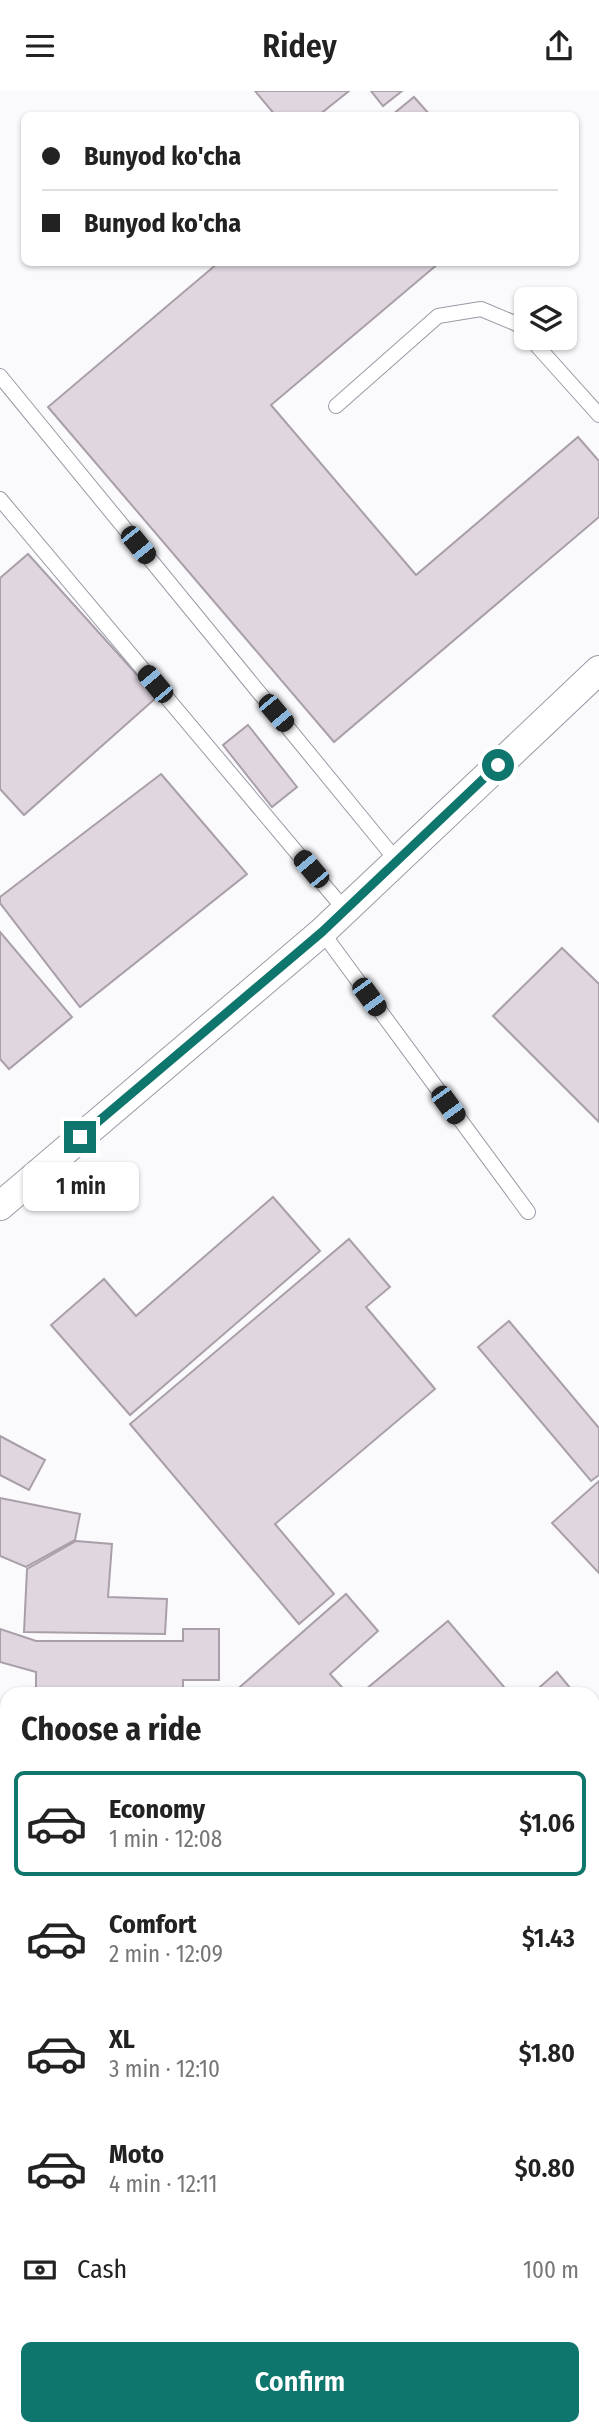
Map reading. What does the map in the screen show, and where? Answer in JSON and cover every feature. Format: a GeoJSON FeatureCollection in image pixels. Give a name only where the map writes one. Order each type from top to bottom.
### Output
{"type":"FeatureCollection","features":[{"type":"Feature","properties":{"kind":"street"},"geometry":{"type":"LineString","coordinates":[[0,1206],[322,932],[599,670]]}},
{"type":"Feature","properties":{"kind":"lane"},"geometry":{"type":"LineString","coordinates":[[336,406],[438,316],[481,309],[514,323]]}},
{"type":"Feature","properties":{"kind":"lane"},"geometry":{"type":"LineString","coordinates":[[541,350],[599,415]]}},
{"type":"Feature","properties":{"kind":"lane"},"geometry":{"type":"LineString","coordinates":[[0,376],[397,861]]}},
{"type":"Feature","properties":{"kind":"lane"},"geometry":{"type":"LineString","coordinates":[[0,499],[345,910]]}},
{"type":"Feature","properties":{"kind":"lane"},"geometry":{"type":"LineString","coordinates":[[322,932],[528,1212]]}},
{"type":"Feature","properties":{"kind":"building"},"geometry":{"type":"Polygon","coordinates":[[[255,91],[349,91],[323,112],[272,112],[255,91]]]}},
{"type":"Feature","properties":{"kind":"building"},"geometry":{"type":"Polygon","coordinates":[[[371,91],[402,91],[383,106],[371,91]]]}},
{"type":"Feature","properties":{"kind":"building"},"geometry":{"type":"Polygon","coordinates":[[[414,97],[427,112],[396,112],[414,97]]]}},
{"type":"Feature","properties":{"kind":"building"},"geometry":{"type":"Polygon","coordinates":[[[214,266],[435,266],[271,405],[416,575],[578,437],[599,461],[599,517],[334,742],[48,407],[214,266]]]}},
{"type":"Feature","properties":{"kind":"building"},"geometry":{"type":"Polygon","coordinates":[[[28,554],[157,697],[24,815],[0,789],[0,578],[28,554]]]}},
{"type":"Feature","properties":{"kind":"building"},"geometry":{"type":"Polygon","coordinates":[[[248,725],[297,787],[272,807],[223,745],[248,725]]]}},
{"type":"Feature","properties":{"kind":"building"},"geometry":{"type":"Polygon","coordinates":[[[161,774],[247,874],[80,1007],[0,903],[0,897],[161,774]]]}},
{"type":"Feature","properties":{"kind":"building"},"geometry":{"type":"Polygon","coordinates":[[[0,932],[72,1017],[9,1069],[0,1059],[0,932]]]}},
{"type":"Feature","properties":{"kind":"building"},"geometry":{"type":"Polygon","coordinates":[[[562,948],[599,984],[599,1122],[493,1016],[562,948]]]}},
{"type":"Feature","properties":{"kind":"building"},"geometry":{"type":"Polygon","coordinates":[[[273,1197],[320,1251],[130,1415],[51,1325],[104,1279],[136,1316],[273,1197]]]}},
{"type":"Feature","properties":{"kind":"building"},"geometry":{"type":"Polygon","coordinates":[[[349,1239],[390,1287],[366,1307],[435,1389],[275,1524],[334,1594],[299,1624],[130,1424],[349,1239]]]}},
{"type":"Feature","properties":{"kind":"building"},"geometry":{"type":"Polygon","coordinates":[[[509,1321],[599,1428],[599,1475],[591,1481],[478,1347],[509,1321]]]}},
{"type":"Feature","properties":{"kind":"building"},"geometry":{"type":"Polygon","coordinates":[[[0,1436],[45,1460],[29,1490],[0,1475],[0,1436]]]}},
{"type":"Feature","properties":{"kind":"building"},"geometry":{"type":"Polygon","coordinates":[[[599,1481],[599,1573],[552,1523],[599,1481]]]}},
{"type":"Feature","properties":{"kind":"building"},"geometry":{"type":"Polygon","coordinates":[[[0,1498],[80,1514],[75,1540],[26,1567],[0,1556],[0,1498]]]}},
{"type":"Feature","properties":{"kind":"building"},"geometry":{"type":"Polygon","coordinates":[[[76,1541],[112,1544],[108,1597],[167,1599],[165,1634],[24,1632],[27,1569],[76,1541]]]}},
{"type":"Feature","properties":{"kind":"building"},"geometry":{"type":"Polygon","coordinates":[[[346,1594],[378,1631],[330,1674],[342,1687],[240,1687],[346,1594]]]}},
{"type":"Feature","properties":{"kind":"building"},"geometry":{"type":"Polygon","coordinates":[[[448,1621],[504,1687],[369,1687],[448,1621]]]}},
{"type":"Feature","properties":{"kind":"building"},"geometry":{"type":"Polygon","coordinates":[[[0,1629],[36,1641],[183,1641],[183,1629],[219,1629],[219,1680],[183,1680],[183,1687],[36,1687],[36,1672],[0,1662],[0,1629]]]}},
{"type":"Feature","properties":{"kind":"building"},"geometry":{"type":"Polygon","coordinates":[[[557,1672],[569,1687],[540,1687],[557,1672]]]}},
{"type":"Feature","properties":{"kind":"route"},"geometry":{"type":"LineString","coordinates":[[80,1137],[322,932],[498,765]]}}]}
